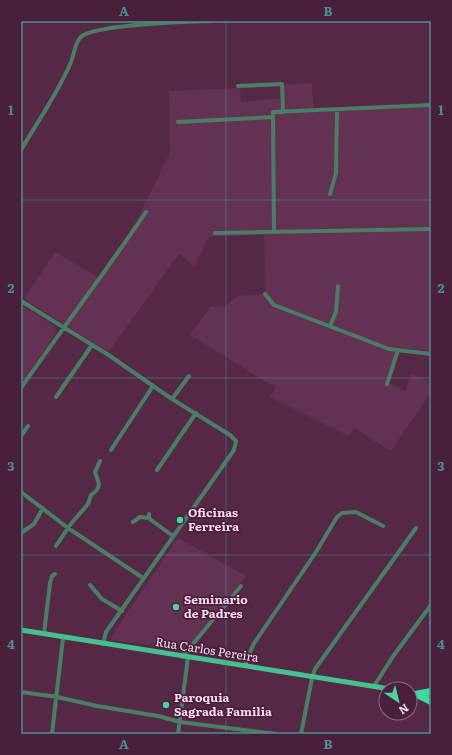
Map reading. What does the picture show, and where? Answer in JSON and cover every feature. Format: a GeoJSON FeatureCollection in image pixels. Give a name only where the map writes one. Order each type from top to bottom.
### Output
{"type":"FeatureCollection","features":[{"type":"Feature","properties":{"kind":"highway"},"geometry":{"type":"LineString","coordinates":[[418,693],[431,690]]}},
{"type":"Feature","properties":{"kind":"highway"},"geometry":{"type":"LineString","coordinates":[[418,697],[431,702]]}},
{"type":"Feature","properties":{"kind":"main road","name":"Rua Carlos Pereira"},"geometry":{"type":"LineString","coordinates":[[21,630],[312,678],[378,687]]}},
{"type":"Feature","properties":{"kind":"main road"},"geometry":{"type":"LineString","coordinates":[[418,695],[431,697]]}},
{"type":"Feature","properties":{"kind":"street"},"geometry":{"type":"LineString","coordinates":[[21,150],[68,70],[78,41],[85,34],[96,30],[120,27],[210,21]]}},
{"type":"Feature","properties":{"kind":"street"},"geometry":{"type":"LineString","coordinates":[[238,86],[282,84],[283,112]]}},
{"type":"Feature","properties":{"kind":"street"},"geometry":{"type":"LineString","coordinates":[[274,232],[272,112],[431,105]]}},
{"type":"Feature","properties":{"kind":"street"},"geometry":{"type":"LineString","coordinates":[[330,194],[336,173],[337,110]]}},
{"type":"Feature","properties":{"kind":"street"},"geometry":{"type":"LineString","coordinates":[[178,122],[273,117]]}},
{"type":"Feature","properties":{"kind":"street"},"geometry":{"type":"LineString","coordinates":[[21,388],[146,212]]}},
{"type":"Feature","properties":{"kind":"street"},"geometry":{"type":"LineString","coordinates":[[215,233],[431,229]]}},
{"type":"Feature","properties":{"kind":"street"},"geometry":{"type":"LineString","coordinates":[[330,326],[336,312],[338,286]]}},
{"type":"Feature","properties":{"kind":"street"},"geometry":{"type":"LineString","coordinates":[[265,294],[274,304],[389,349],[431,354]]}},
{"type":"Feature","properties":{"kind":"street"},"geometry":{"type":"LineString","coordinates":[[21,301],[92,345],[172,399],[230,435],[236,442],[236,446],[106,632],[103,644]]}},
{"type":"Feature","properties":{"kind":"street"},"geometry":{"type":"LineString","coordinates":[[56,397],[92,345]]}},
{"type":"Feature","properties":{"kind":"street"},"geometry":{"type":"LineString","coordinates":[[387,384],[398,350]]}},
{"type":"Feature","properties":{"kind":"street"},"geometry":{"type":"LineString","coordinates":[[172,399],[189,376]]}},
{"type":"Feature","properties":{"kind":"street"},"geometry":{"type":"LineString","coordinates":[[111,450],[153,386]]}},
{"type":"Feature","properties":{"kind":"street"},"geometry":{"type":"LineString","coordinates":[[158,470],[196,414]]}},
{"type":"Feature","properties":{"kind":"street"},"geometry":{"type":"LineString","coordinates":[[21,436],[28,426]]}},
{"type":"Feature","properties":{"kind":"street"},"geometry":{"type":"LineString","coordinates":[[56,546],[68,528],[88,504],[91,495],[98,488],[99,484],[95,472],[100,461]]}},
{"type":"Feature","properties":{"kind":"street"},"geometry":{"type":"LineString","coordinates":[[21,492],[68,528],[143,578]]}},
{"type":"Feature","properties":{"kind":"street"},"geometry":{"type":"LineString","coordinates":[[21,533],[34,524],[43,508]]}},
{"type":"Feature","properties":{"kind":"street"},"geometry":{"type":"LineString","coordinates":[[245,666],[253,645],[316,552],[337,517],[342,513],[356,512],[383,526]]}},
{"type":"Feature","properties":{"kind":"street"},"geometry":{"type":"LineString","coordinates":[[133,522],[140,517],[149,516],[173,536]]}},
{"type":"Feature","properties":{"kind":"street"},"geometry":{"type":"LineString","coordinates":[[302,734],[312,678],[317,666],[416,528]]}},
{"type":"Feature","properties":{"kind":"street"},"geometry":{"type":"LineString","coordinates":[[44,634],[50,583],[52,576],[55,574]]}},
{"type":"Feature","properties":{"kind":"street"},"geometry":{"type":"LineString","coordinates":[[90,585],[102,599],[122,611]]}},
{"type":"Feature","properties":{"kind":"street"},"geometry":{"type":"LineString","coordinates":[[182,656],[241,586]]}},
{"type":"Feature","properties":{"kind":"street"},"geometry":{"type":"LineString","coordinates":[[374,686],[394,655],[431,605]]}},
{"type":"Feature","properties":{"kind":"street"},"geometry":{"type":"LineString","coordinates":[[52,734],[63,638]]}},
{"type":"Feature","properties":{"kind":"street"},"geometry":{"type":"LineString","coordinates":[[178,734],[188,657]]}},
{"type":"Feature","properties":{"kind":"street"},"geometry":{"type":"LineString","coordinates":[[21,692],[57,697],[97,706],[158,716],[180,722],[276,734]]}},
{"type":"Feature","properties":{"kind":"shaded area"},"geometry":{"type":"Polygon","coordinates":[[[312,83],[314,112],[431,107],[431,351],[398,348],[386,382],[405,391],[412,374],[428,381],[428,385],[431,386],[431,392],[391,451],[354,428],[349,436],[270,397],[276,388],[190,335],[210,307],[225,306],[238,296],[265,294],[264,234],[209,237],[195,266],[179,254],[109,352],[24,299],[55,252],[98,277],[136,222],[170,153],[169,91],[240,88],[241,102],[282,98],[283,85],[312,83]]]}},
{"type":"Feature","properties":{"kind":"shaded area"},"geometry":{"type":"Polygon","coordinates":[[[21,305],[54,325],[57,332],[21,384],[21,305]]]}},
{"type":"Feature","properties":{"kind":"shaded area","name":"Seminario de Padres"},"geometry":{"type":"Polygon","coordinates":[[[178,538],[246,576],[186,650],[113,640],[111,637],[178,538]]]}},
{"type":"Feature","properties":{"kind":"place","name":"Oficinas Ferreira"},"geometry":{"type":"Point","coordinates":[180,520]}},
{"type":"Feature","properties":{"kind":"place","name":"Seminario de Padres"},"geometry":{"type":"Point","coordinates":[176,607]}},
{"type":"Feature","properties":{"kind":"place","name":"Paroquia Sagrada Familia"},"geometry":{"type":"Point","coordinates":[166,705]}}]}
